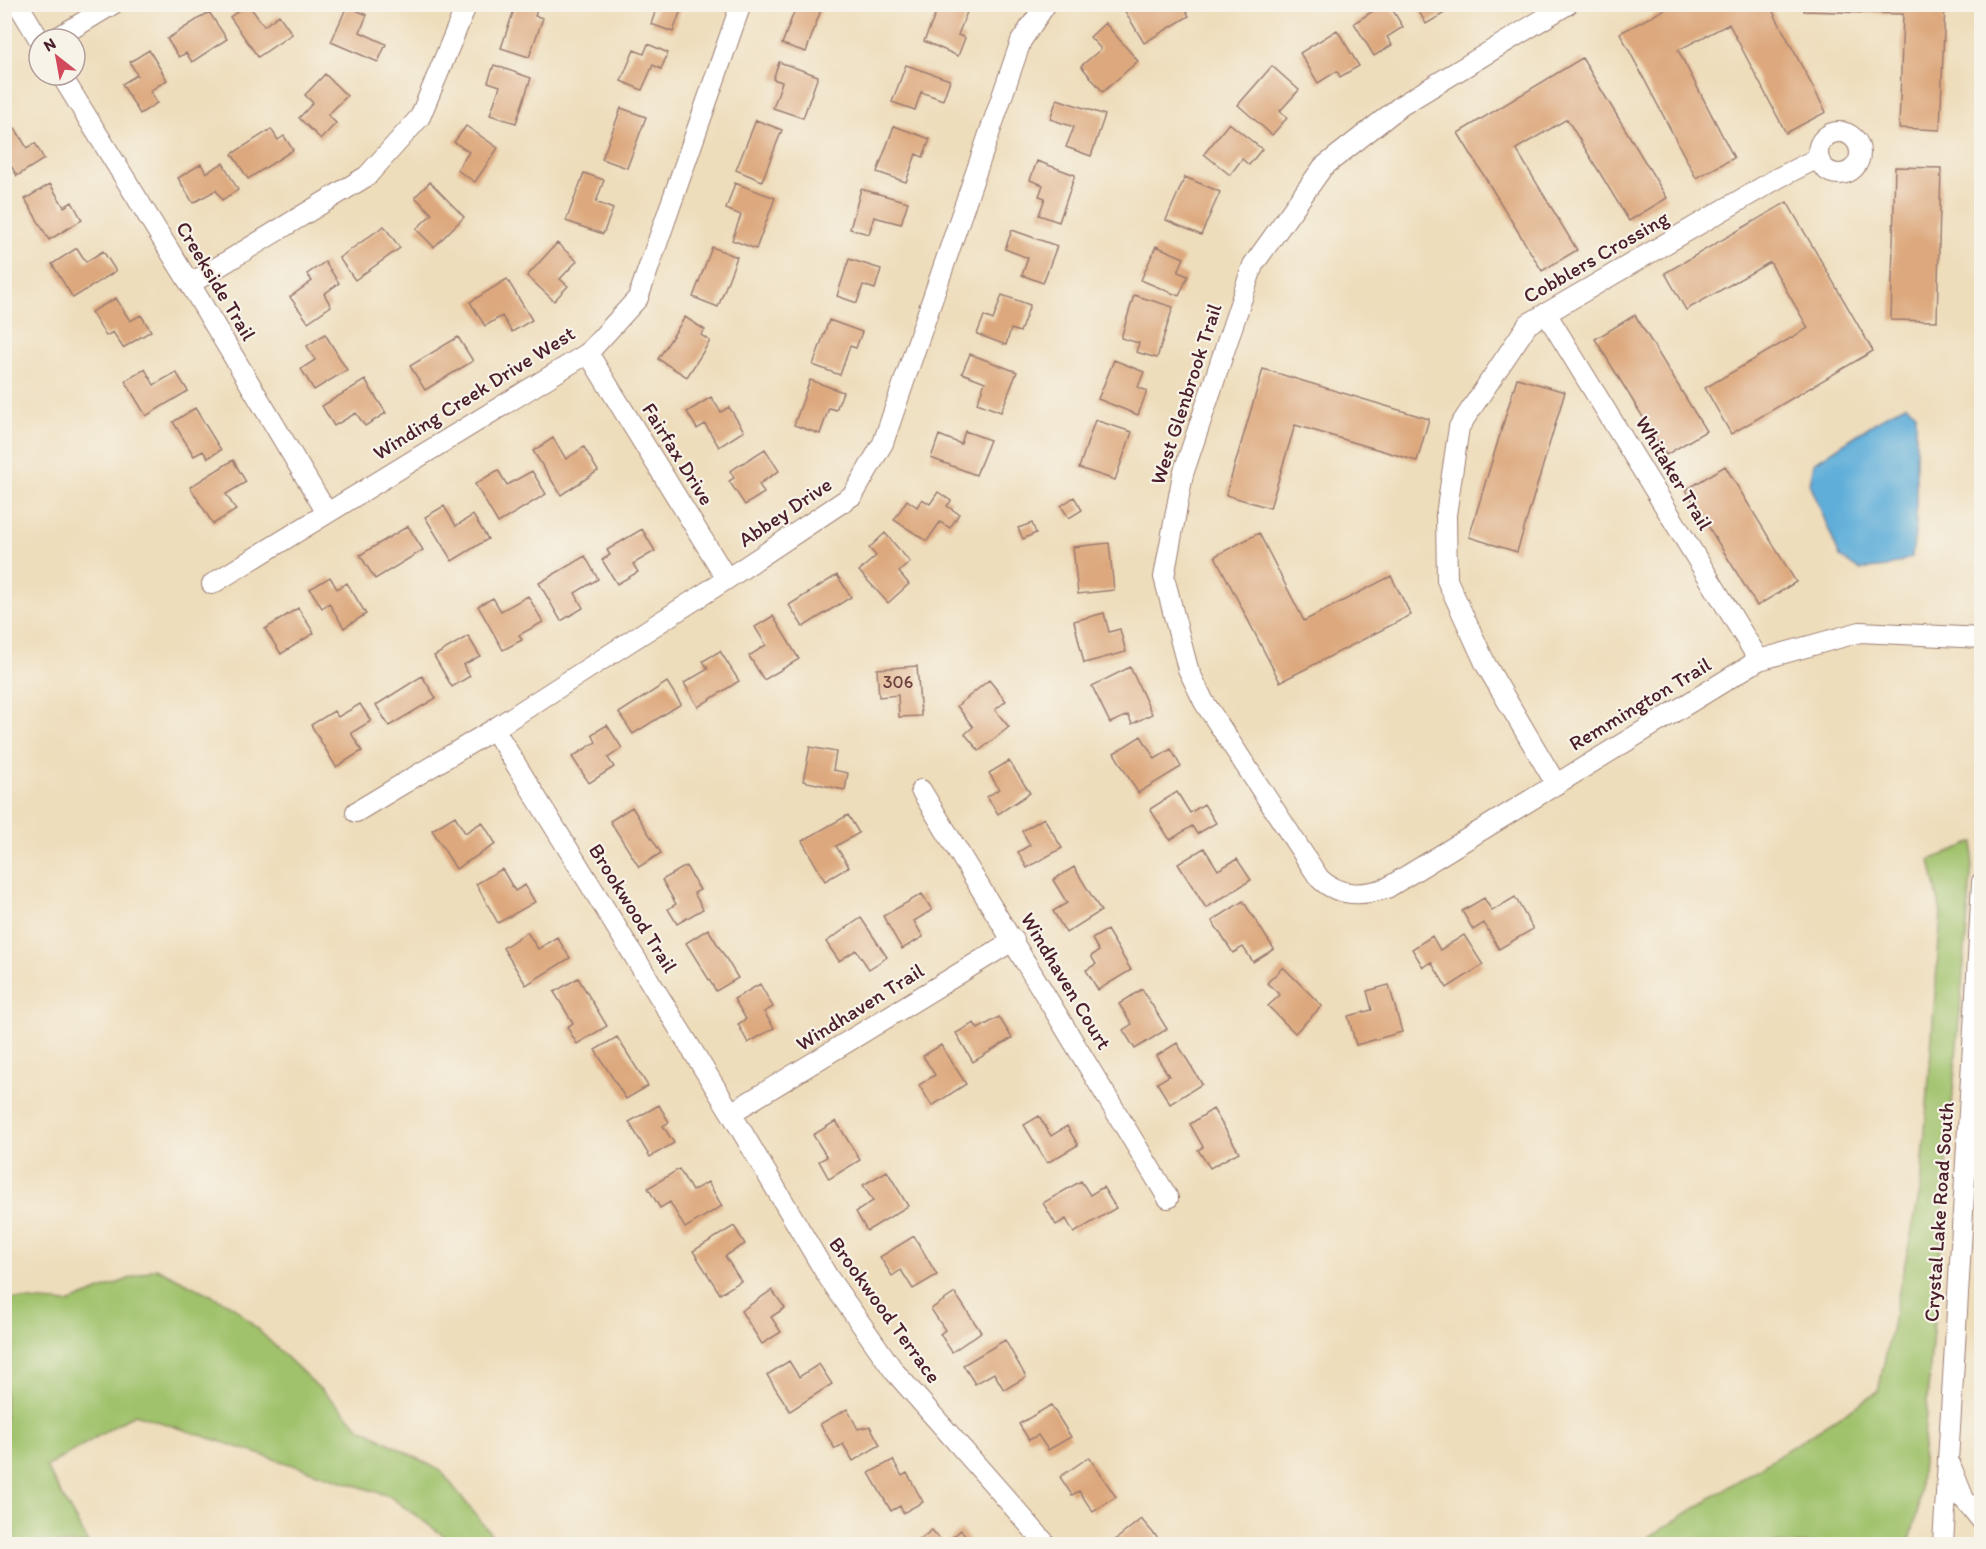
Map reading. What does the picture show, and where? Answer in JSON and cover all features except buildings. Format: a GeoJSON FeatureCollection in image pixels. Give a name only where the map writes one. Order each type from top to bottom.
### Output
{"type":"FeatureCollection","features":[{"type":"Feature","properties":{"kind":"street"},"geometry":{"type":"LineString","coordinates":[[18,4],[32,27]]}},
{"type":"Feature","properties":{"kind":"street"},"geometry":{"type":"LineString","coordinates":[[75,27],[113,4]]}},
{"type":"Feature","properties":{"kind":"street"},"geometry":{"type":"LineString","coordinates":[[190,284],[367,176],[420,117],[467,4]]}},
{"type":"Feature","properties":{"kind":"street","name":"Winding Creek Drive West"},"geometry":{"type":"LineString","coordinates":[[212,584],[588,353],[638,298],[741,4]]}},
{"type":"Feature","properties":{"kind":"street","name":"Abbey Drive"},"geometry":{"type":"LineString","coordinates":[[356,812],[494,729],[853,495],[883,443],[1021,41],[1046,4]]}},
{"type":"Feature","properties":{"kind":"street","name":"West Glenbrook Trail"},"geometry":{"type":"LineString","coordinates":[[1349,893],[1336,890],[1319,878],[1204,702],[1188,669],[1164,577],[1182,474],[1253,265],[1323,167],[1402,105],[1568,4]]}},
{"type":"Feature","properties":{"kind":"street","name":"Creekside Trail"},"geometry":{"type":"LineString","coordinates":[[68,87],[327,513]]}},
{"type":"Feature","properties":{"kind":"street","name":"Cobblers Crossing"},"geometry":{"type":"LineString","coordinates":[[1556,783],[1486,665],[1447,580],[1446,515],[1459,427],[1528,324],[1778,178],[1818,158]]}},
{"type":"Feature","properties":{"kind":"street","name":"Whitaker Trail"},"geometry":{"type":"LineString","coordinates":[[1546,313],[1759,660]]}},
{"type":"Feature","properties":{"kind":"street","name":"Fairfax Drive"},"geometry":{"type":"LineString","coordinates":[[588,353],[727,579]]}},
{"type":"Feature","properties":{"kind":"street","name":"Remmington Trail"},"geometry":{"type":"LineString","coordinates":[[1349,893],[1371,893],[1387,888],[1759,660],[1860,632],[1982,638]]}},
{"type":"Feature","properties":{"kind":"street","name":"Brookwood Trail"},"geometry":{"type":"LineString","coordinates":[[494,729],[731,1113]]}},
{"type":"Feature","properties":{"kind":"street","name":"Windhaven Court"},"geometry":{"type":"LineString","coordinates":[[921,790],[1014,940],[1168,1198]]}},
{"type":"Feature","properties":{"kind":"street","name":"Crystal Lake Road South"},"geometry":{"type":"LineString","coordinates":[[1942,1545],[1960,1228],[1970,1112],[1982,882]]}},
{"type":"Feature","properties":{"kind":"street","name":"Windhaven Trail"},"geometry":{"type":"LineString","coordinates":[[731,1113],[1014,940]]}},
{"type":"Feature","properties":{"kind":"street","name":"Brookwood Terrace"},"geometry":{"type":"LineString","coordinates":[[731,1113],[828,1277],[894,1371],[1046,1545]]}},
{"type":"Feature","properties":{"kind":"street"},"geometry":{"type":"LineString","coordinates":[[1947,1458],[1964,1499],[1982,1521]]}},
{"type":"Feature","properties":{"kind":"green space"},"geometry":{"type":"Polygon","coordinates":[[[1974,842],[1918,1509],[1910,1541],[1906,1544],[1638,1544],[1878,1392],[1921,1187],[1941,913],[1930,860],[1974,842]]]}},
{"type":"Feature","properties":{"kind":"green space"},"geometry":{"type":"Polygon","coordinates":[[[156,1268],[233,1306],[361,1428],[441,1471],[499,1544],[455,1544],[389,1496],[135,1414],[46,1467],[89,1544],[5,1544],[5,1298],[68,1303],[156,1268]]]}},
{"type":"Feature","properties":{"kind":"water"},"geometry":{"type":"Polygon","coordinates":[[[1906,405],[1916,413],[1916,525],[1912,557],[1887,567],[1859,570],[1840,557],[1810,484],[1814,463],[1891,412],[1906,405]]]}}]}
